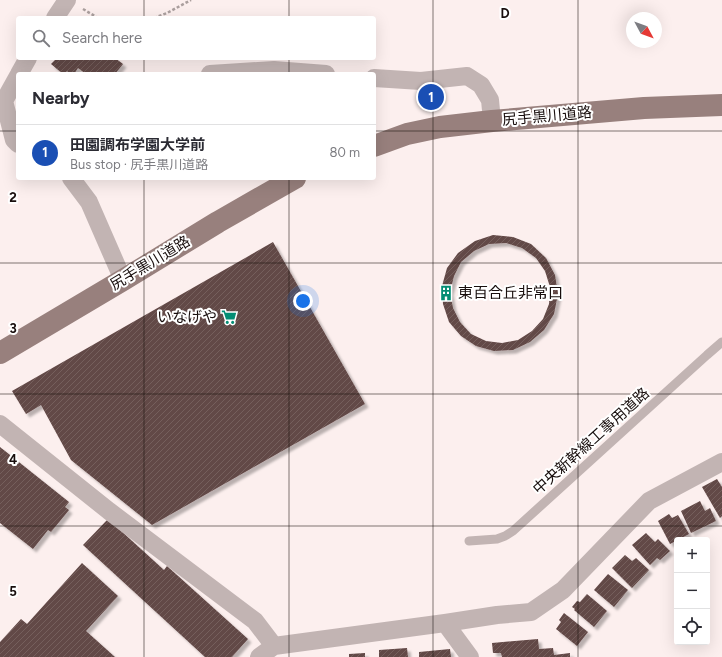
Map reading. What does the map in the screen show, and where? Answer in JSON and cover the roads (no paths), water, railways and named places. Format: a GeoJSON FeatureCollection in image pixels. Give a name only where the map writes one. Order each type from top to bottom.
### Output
{"type":"FeatureCollection","features":[{"type":"Feature","properties":{"kind":"main road","name":"尻手黒川道路"},"geometry":{"type":"LineString","coordinates":[[376,145],[414,132],[440,127],[644,108],[722,105]]}},
{"type":"Feature","properties":{"kind":"main road","name":"尻手黒川道路"},"geometry":{"type":"LineString","coordinates":[[2,351],[218,222],[292,180]]}},
{"type":"Feature","properties":{"kind":"street"},"geometry":{"type":"LineString","coordinates":[[56,16],[66,0]]}},
{"type":"Feature","properties":{"kind":"street"},"geometry":{"type":"LineString","coordinates":[[21,72],[27,60]]}},
{"type":"Feature","properties":{"kind":"street"},"geometry":{"type":"LineString","coordinates":[[242,72],[274,70],[300,72]]}},
{"type":"Feature","properties":{"kind":"street"},"geometry":{"type":"LineString","coordinates":[[376,78],[421,81],[466,76],[481,85],[490,100],[492,121]]}},
{"type":"Feature","properties":{"kind":"street"},"geometry":{"type":"LineString","coordinates":[[16,82],[7,101],[14,140],[16,142]]}},
{"type":"Feature","properties":{"kind":"street"},"geometry":{"type":"LineString","coordinates":[[72,180],[89,202],[123,280]]}},
{"type":"Feature","properties":{"kind":"street"},"geometry":{"type":"LineString","coordinates":[[0,424],[109,511],[255,621],[274,646]]}},
{"type":"Feature","properties":{"kind":"street"},"geometry":{"type":"LineString","coordinates":[[259,657],[274,646],[445,623],[497,614],[531,612],[563,590],[648,501],[722,462]]}},
{"type":"Feature","properties":{"kind":"street"},"geometry":{"type":"LineString","coordinates":[[445,623],[470,657]]}},
{"type":"Feature","properties":{"kind":"lane","name":"中央新幹線工事用道路"},"geometry":{"type":"LineString","coordinates":[[469,541],[497,540],[513,531],[722,342]]}},
{"type":"Feature","properties":{"kind":"place","name":"田園調布学園大学前"},"geometry":{"type":"Point","coordinates":[431,97]}},
{"type":"Feature","properties":{"kind":"place","name":"東百合丘非常口"},"geometry":{"type":"Point","coordinates":[446,293]}},
{"type":"Feature","properties":{"kind":"place","name":"いなげや"},"geometry":{"type":"Point","coordinates":[229,317]}}]}
